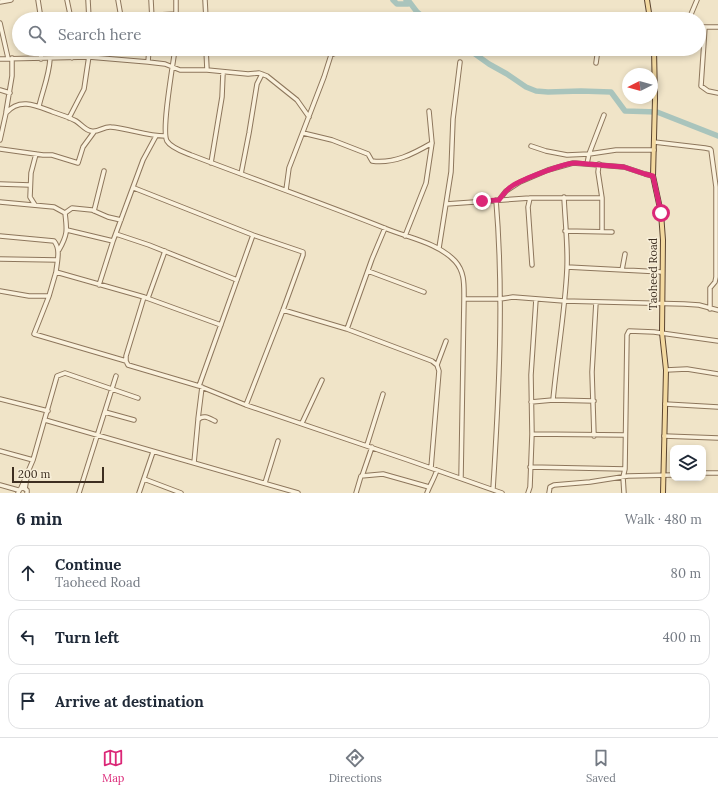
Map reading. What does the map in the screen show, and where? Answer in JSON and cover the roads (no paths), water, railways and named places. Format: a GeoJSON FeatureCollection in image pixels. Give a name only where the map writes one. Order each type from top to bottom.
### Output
{"type":"FeatureCollection","features":[{"type":"Feature","properties":{"kind":"main road"},"geometry":{"type":"LineString","coordinates":[[647,0],[649,12]]}},
{"type":"Feature","properties":{"kind":"main road","name":"Taoheed Road"},"geometry":{"type":"LineString","coordinates":[[654,56],[655,99],[653,176],[661,213],[663,240],[662,333],[666,370],[663,493]]}},
{"type":"Feature","properties":{"kind":"street"},"geometry":{"type":"LineString","coordinates":[[0,2],[11,0]]}},
{"type":"Feature","properties":{"kind":"street"},"geometry":{"type":"LineString","coordinates":[[38,0],[40,12]]}},
{"type":"Feature","properties":{"kind":"street"},"geometry":{"type":"LineString","coordinates":[[67,0],[70,12]]}},
{"type":"Feature","properties":{"kind":"street"},"geometry":{"type":"LineString","coordinates":[[88,0],[89,12]]}},
{"type":"Feature","properties":{"kind":"street"},"geometry":{"type":"LineString","coordinates":[[118,0],[120,12]]}},
{"type":"Feature","properties":{"kind":"street"},"geometry":{"type":"LineString","coordinates":[[151,0],[152,12]]}},
{"type":"Feature","properties":{"kind":"street"},"geometry":{"type":"LineString","coordinates":[[176,0],[176,12]]}},
{"type":"Feature","properties":{"kind":"street"},"geometry":{"type":"LineString","coordinates":[[205,0],[206,12]]}},
{"type":"Feature","properties":{"kind":"street"},"geometry":{"type":"LineString","coordinates":[[692,12],[697,0]]}},
{"type":"Feature","properties":{"kind":"street"},"geometry":{"type":"LineString","coordinates":[[0,23],[10,58],[12,76],[0,140]]}},
{"type":"Feature","properties":{"kind":"street"},"geometry":{"type":"LineString","coordinates":[[706,27],[718,27]]}},
{"type":"Feature","properties":{"kind":"street"},"geometry":{"type":"LineString","coordinates":[[148,56],[148,62]]}},
{"type":"Feature","properties":{"kind":"street"},"geometry":{"type":"LineString","coordinates":[[174,56],[165,136],[167,142],[171,146],[211,163],[439,248],[460,267],[464,278],[461,478]]}},
{"type":"Feature","properties":{"kind":"street"},"geometry":{"type":"LineString","coordinates":[[206,56],[207,70]]}},
{"type":"Feature","properties":{"kind":"street"},"geometry":{"type":"LineString","coordinates":[[286,190],[289,168],[331,56]]}},
{"type":"Feature","properties":{"kind":"street"},"geometry":{"type":"LineString","coordinates":[[596,63],[597,56]]}},
{"type":"Feature","properties":{"kind":"street"},"geometry":{"type":"LineString","coordinates":[[703,56],[701,86],[708,91],[718,93]]}},
{"type":"Feature","properties":{"kind":"street"},"geometry":{"type":"LineString","coordinates":[[0,59],[89,57],[165,64],[180,70],[207,70],[224,73],[262,74],[267,76],[297,100],[309,117]]}},
{"type":"Feature","properties":{"kind":"street"},"geometry":{"type":"LineString","coordinates":[[69,118],[84,89],[89,57]]}},
{"type":"Feature","properties":{"kind":"street"},"geometry":{"type":"LineString","coordinates":[[39,106],[49,73],[50,59]]}},
{"type":"Feature","properties":{"kind":"street"},"geometry":{"type":"LineString","coordinates":[[439,248],[451,172],[453,119],[460,62]]}},
{"type":"Feature","properties":{"kind":"street"},"geometry":{"type":"LineString","coordinates":[[211,163],[222,97],[224,73]]}},
{"type":"Feature","properties":{"kind":"street"},"geometry":{"type":"LineString","coordinates":[[241,174],[257,84],[262,74]]}},
{"type":"Feature","properties":{"kind":"street"},"geometry":{"type":"LineString","coordinates":[[0,90],[10,93]]}},
{"type":"Feature","properties":{"kind":"street"},"geometry":{"type":"LineString","coordinates":[[6,113],[15,106],[23,103],[39,106],[69,118],[76,121],[86,129],[94,132],[111,127],[156,136],[165,136]]}},
{"type":"Feature","properties":{"kind":"street"},"geometry":{"type":"LineString","coordinates":[[405,236],[426,183],[432,144],[429,111]]}},
{"type":"Feature","properties":{"kind":"street"},"geometry":{"type":"LineString","coordinates":[[588,164],[589,154],[604,115]]}},
{"type":"Feature","properties":{"kind":"street"},"geometry":{"type":"LineString","coordinates":[[0,149],[52,155],[78,163],[83,147],[94,132]]}},
{"type":"Feature","properties":{"kind":"street"},"geometry":{"type":"LineString","coordinates":[[303,133],[332,140],[368,154],[372,161],[383,163],[411,155],[432,144]]}},
{"type":"Feature","properties":{"kind":"street"},"geometry":{"type":"LineString","coordinates":[[99,285],[112,241],[134,188],[143,160],[156,136]]}},
{"type":"Feature","properties":{"kind":"street"},"geometry":{"type":"LineString","coordinates":[[654,142],[711,150],[716,187],[717,223],[716,277],[715,282],[710,288],[710,309]]}},
{"type":"Feature","properties":{"kind":"street"},"geometry":{"type":"LineString","coordinates":[[531,146],[546,151],[567,155],[589,154],[616,150],[654,150]]}},
{"type":"Feature","properties":{"kind":"street"},"geometry":{"type":"LineString","coordinates":[[35,205],[30,197],[30,185],[31,173],[36,154]]}},
{"type":"Feature","properties":{"kind":"street"},"geometry":{"type":"LineString","coordinates":[[493,489],[497,434],[500,299],[500,247],[497,200],[506,191],[520,182],[571,163],[624,167],[653,176]]}},
{"type":"Feature","properties":{"kind":"street"},"geometry":{"type":"LineString","coordinates":[[599,164],[598,172],[602,198],[602,232]]}},
{"type":"Feature","properties":{"kind":"street"},"geometry":{"type":"LineString","coordinates":[[94,211],[104,171]]}},
{"type":"Feature","properties":{"kind":"street"},"geometry":{"type":"LineString","coordinates":[[0,184],[30,185]]}},
{"type":"Feature","properties":{"kind":"street"},"geometry":{"type":"LineString","coordinates":[[134,188],[253,235],[302,252],[303,255],[283,310],[246,404]]}},
{"type":"Feature","properties":{"kind":"street"},"geometry":{"type":"LineString","coordinates":[[446,204],[530,198],[602,198]]}},
{"type":"Feature","properties":{"kind":"street"},"geometry":{"type":"LineString","coordinates":[[530,198],[528,207],[532,265]]}},
{"type":"Feature","properties":{"kind":"street"},"geometry":{"type":"LineString","coordinates":[[554,400],[556,367],[562,328],[567,267],[564,198]]}},
{"type":"Feature","properties":{"kind":"street"},"geometry":{"type":"LineString","coordinates":[[0,202],[54,208],[65,213]]}},
{"type":"Feature","properties":{"kind":"street"},"geometry":{"type":"LineString","coordinates":[[65,213],[72,208],[94,211],[108,217],[121,220]]}},
{"type":"Feature","properties":{"kind":"street"},"geometry":{"type":"LineString","coordinates":[[58,250],[64,240],[67,230],[65,213]]}},
{"type":"Feature","properties":{"kind":"street"},"geometry":{"type":"LineString","coordinates":[[347,328],[385,228]]}},
{"type":"Feature","properties":{"kind":"street"},"geometry":{"type":"LineString","coordinates":[[67,230],[112,241]]}},
{"type":"Feature","properties":{"kind":"street"},"geometry":{"type":"LineString","coordinates":[[565,231],[612,232]]}},
{"type":"Feature","properties":{"kind":"street"},"geometry":{"type":"LineString","coordinates":[[116,234],[237,280]]}},
{"type":"Feature","properties":{"kind":"street"},"geometry":{"type":"LineString","coordinates":[[194,463],[200,386],[253,235]]}},
{"type":"Feature","properties":{"kind":"street"},"geometry":{"type":"LineString","coordinates":[[0,236],[54,240],[58,245],[56,272],[49,296],[34,334],[126,362],[128,365],[200,386],[246,404],[502,493]]}},
{"type":"Feature","properties":{"kind":"street"},"geometry":{"type":"LineString","coordinates":[[126,362],[126,356],[146,298],[165,252]]}},
{"type":"Feature","properties":{"kind":"street"},"geometry":{"type":"LineString","coordinates":[[622,270],[625,254]]}},
{"type":"Feature","properties":{"kind":"street"},"geometry":{"type":"LineString","coordinates":[[0,259],[57,260]]}},
{"type":"Feature","properties":{"kind":"street"},"geometry":{"type":"LineString","coordinates":[[567,267],[662,272]]}},
{"type":"Feature","properties":{"kind":"street"},"geometry":{"type":"LineString","coordinates":[[368,271],[424,292]]}},
{"type":"Feature","properties":{"kind":"street"},"geometry":{"type":"LineString","coordinates":[[56,272],[146,298],[221,325]]}},
{"type":"Feature","properties":{"kind":"street"},"geometry":{"type":"LineString","coordinates":[[0,291],[29,296],[49,296]]}},
{"type":"Feature","properties":{"kind":"street"},"geometry":{"type":"LineString","coordinates":[[464,299],[500,299],[513,297],[564,301],[662,302],[699,306],[718,310]]}},
{"type":"Feature","properties":{"kind":"street"},"geometry":{"type":"LineString","coordinates":[[528,493],[530,487],[532,434],[531,375],[536,299]]}},
{"type":"Feature","properties":{"kind":"street"},"geometry":{"type":"LineString","coordinates":[[594,436],[592,372],[596,302]]}},
{"type":"Feature","properties":{"kind":"street"},"geometry":{"type":"LineString","coordinates":[[283,310],[347,328],[432,361],[437,365],[439,371],[431,468]]}},
{"type":"Feature","properties":{"kind":"street"},"geometry":{"type":"LineString","coordinates":[[624,493],[623,477],[625,469],[627,408],[627,335],[629,330],[718,341]]}},
{"type":"Feature","properties":{"kind":"street"},"geometry":{"type":"LineString","coordinates":[[437,365],[446,340]]}},
{"type":"Feature","properties":{"kind":"street"},"geometry":{"type":"LineString","coordinates":[[666,370],[688,369],[718,374]]}},
{"type":"Feature","properties":{"kind":"street"},"geometry":{"type":"LineString","coordinates":[[23,491],[48,411],[57,376],[59,374],[65,373],[138,398]]}},
{"type":"Feature","properties":{"kind":"street"},"geometry":{"type":"LineString","coordinates":[[79,493],[116,376]]}},
{"type":"Feature","properties":{"kind":"street"},"geometry":{"type":"LineString","coordinates":[[302,423],[322,380]]}},
{"type":"Feature","properties":{"kind":"street"},"geometry":{"type":"LineString","coordinates":[[367,445],[383,394]]}},
{"type":"Feature","properties":{"kind":"street"},"geometry":{"type":"LineString","coordinates":[[0,399],[48,411]]}},
{"type":"Feature","properties":{"kind":"street"},"geometry":{"type":"LineString","coordinates":[[531,402],[554,400],[594,401]]}},
{"type":"Feature","properties":{"kind":"street"},"geometry":{"type":"LineString","coordinates":[[665,404],[718,407]]}},
{"type":"Feature","properties":{"kind":"street"},"geometry":{"type":"LineString","coordinates":[[105,412],[134,420]]}},
{"type":"Feature","properties":{"kind":"street"},"geometry":{"type":"LineString","coordinates":[[198,420],[204,416],[215,420]]}},
{"type":"Feature","properties":{"kind":"street"},"geometry":{"type":"LineString","coordinates":[[45,420],[298,493]]}},
{"type":"Feature","properties":{"kind":"street"},"geometry":{"type":"LineString","coordinates":[[532,434],[594,436],[625,435]]}},
{"type":"Feature","properties":{"kind":"street"},"geometry":{"type":"LineString","coordinates":[[664,436],[718,438]]}},
{"type":"Feature","properties":{"kind":"street"},"geometry":{"type":"LineString","coordinates":[[265,483],[278,441]]}},
{"type":"Feature","properties":{"kind":"street"},"geometry":{"type":"LineString","coordinates":[[356,493],[372,448]]}},
{"type":"Feature","properties":{"kind":"street"},"geometry":{"type":"LineString","coordinates":[[0,451],[33,460]]}},
{"type":"Feature","properties":{"kind":"street"},"geometry":{"type":"LineString","coordinates":[[139,493],[153,452]]}},
{"type":"Feature","properties":{"kind":"street"},"geometry":{"type":"LineString","coordinates":[[530,467],[625,469]]}},
{"type":"Feature","properties":{"kind":"street"},"geometry":{"type":"LineString","coordinates":[[427,493],[437,470]]}},
{"type":"Feature","properties":{"kind":"street"},"geometry":{"type":"LineString","coordinates":[[706,474],[718,473]]}},
{"type":"Feature","properties":{"kind":"street"},"geometry":{"type":"LineString","coordinates":[[362,476],[384,474],[429,487]]}},
{"type":"Feature","properties":{"kind":"street"},"geometry":{"type":"LineString","coordinates":[[549,493],[550,487],[554,485],[590,482],[628,476],[670,475]]}},
{"type":"Feature","properties":{"kind":"street"},"geometry":{"type":"LineString","coordinates":[[144,479],[181,493]]}},
{"type":"Feature","properties":{"kind":"street"},"geometry":{"type":"LineString","coordinates":[[0,485],[32,493]]}},
{"type":"Feature","properties":{"kind":"street"},"geometry":{"type":"LineString","coordinates":[[277,493],[279,487]]}},
{"type":"Feature","properties":{"kind":"waterway"},"geometry":{"type":"LineString","coordinates":[[393,0],[397,4],[408,4],[406,0]]}},
{"type":"Feature","properties":{"kind":"waterway"},"geometry":{"type":"LineString","coordinates":[[408,0],[417,12]]}},
{"type":"Feature","properties":{"kind":"waterway"},"geometry":{"type":"LineString","coordinates":[[478,56],[526,87],[536,91],[611,92],[625,111],[657,112],[718,136]]}}]}
